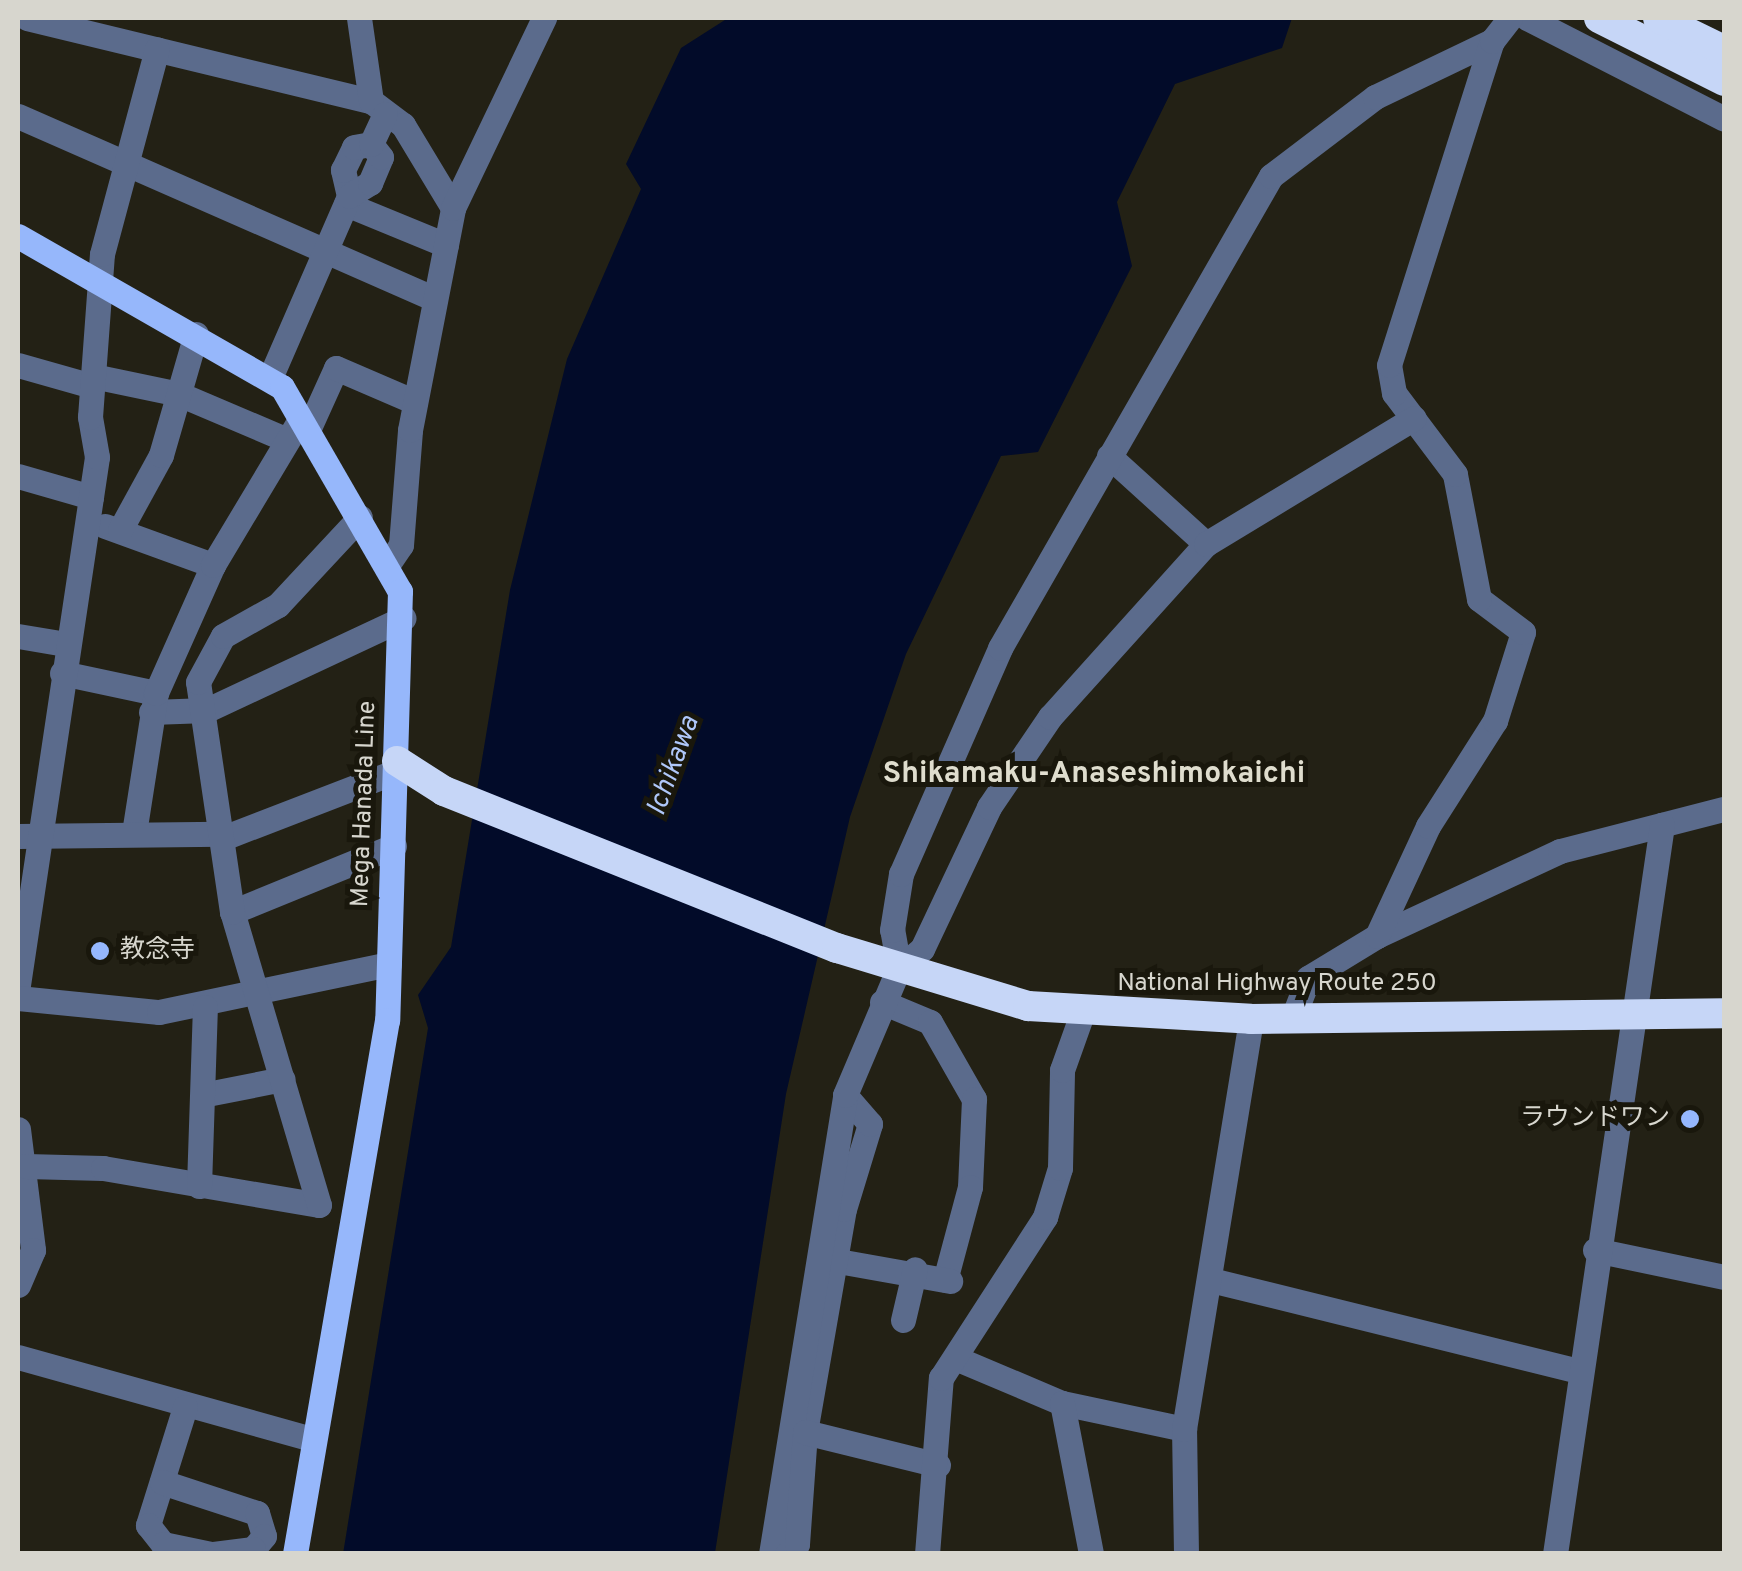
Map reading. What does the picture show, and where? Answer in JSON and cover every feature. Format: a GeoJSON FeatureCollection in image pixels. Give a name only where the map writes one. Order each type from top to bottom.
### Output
{"type":"FeatureCollection","features":[{"type":"Feature","properties":{"kind":"highway"},"geometry":{"type":"LineString","coordinates":[[1599,18],[1724,81]]}},
{"type":"Feature","properties":{"kind":"highway"},"geometry":{"type":"LineString","coordinates":[[1658,18],[1724,50]]}},
{"type":"Feature","properties":{"kind":"highway","name":"National Highway Route 250"},"geometry":{"type":"LineString","coordinates":[[397,766],[444,791],[838,948],[1028,1006],[1251,1018],[1724,1013]]}},
{"type":"Feature","properties":{"kind":"main road","name":"Mega Hanada Line"},"geometry":{"type":"LineString","coordinates":[[18,236],[270,378],[298,429],[388,564],[402,618],[389,964],[362,1188],[312,1439],[296,1554]]}},
{"type":"Feature","properties":{"kind":"street"},"geometry":{"type":"LineString","coordinates":[[27,18],[54,21],[378,108],[403,125],[454,208]]}},
{"type":"Feature","properties":{"kind":"street"},"geometry":{"type":"LineString","coordinates":[[270,378],[348,200],[343,170],[354,147],[370,144],[378,108],[359,18]]}},
{"type":"Feature","properties":{"kind":"street"},"geometry":{"type":"LineString","coordinates":[[388,564],[401,546],[415,402],[454,208],[544,18]]}},
{"type":"Feature","properties":{"kind":"street"},"geometry":{"type":"LineString","coordinates":[[1377,936],[1428,826],[1495,721],[1523,632],[1479,599],[1455,474],[1394,393],[1390,365],[1492,41],[1510,18]]}},
{"type":"Feature","properties":{"kind":"street"},"geometry":{"type":"LineString","coordinates":[[1527,18],[1724,119]]}},
{"type":"Feature","properties":{"kind":"street"},"geometry":{"type":"LineString","coordinates":[[899,968],[892,930],[901,874],[1000,648],[1271,176],[1375,96],[1492,41]]}},
{"type":"Feature","properties":{"kind":"street"},"geometry":{"type":"LineString","coordinates":[[18,985],[28,838],[62,673],[89,509],[99,282],[157,48]]}},
{"type":"Feature","properties":{"kind":"street"},"geometry":{"type":"LineString","coordinates":[[18,116],[434,299]]}},
{"type":"Feature","properties":{"kind":"street"},"geometry":{"type":"LineString","coordinates":[[348,200],[446,244]]}},
{"type":"Feature","properties":{"kind":"street"},"geometry":{"type":"LineString","coordinates":[[120,530],[161,454],[196,334]]}},
{"type":"Feature","properties":{"kind":"street"},"geometry":{"type":"LineString","coordinates":[[18,366],[179,394],[298,429]]}},
{"type":"Feature","properties":{"kind":"street"},"geometry":{"type":"LineString","coordinates":[[134,833],[154,703],[212,565],[336,368],[415,402]]}},
{"type":"Feature","properties":{"kind":"street"},"geometry":{"type":"LineString","coordinates":[[777,1553],[845,1095],[899,968],[922,949],[989,807],[1050,717],[1206,544],[1377,444],[1414,418]]}},
{"type":"Feature","properties":{"kind":"street"},"geometry":{"type":"LineString","coordinates":[[1109,456],[1206,544]]}},
{"type":"Feature","properties":{"kind":"street"},"geometry":{"type":"LineString","coordinates":[[18,476],[89,509],[120,530],[212,565]]}},
{"type":"Feature","properties":{"kind":"street"},"geometry":{"type":"LineString","coordinates":[[26,1166],[103,1168],[319,1205],[232,912],[206,710],[198,682],[212,652],[278,605],[360,517]]}},
{"type":"Feature","properties":{"kind":"street"},"geometry":{"type":"LineString","coordinates":[[62,673],[154,703],[206,710],[402,618]]}},
{"type":"Feature","properties":{"kind":"street"},"geometry":{"type":"LineString","coordinates":[[18,636],[66,644]]}},
{"type":"Feature","properties":{"kind":"street"},"geometry":{"type":"LineString","coordinates":[[182,636],[212,652]]}},
{"type":"Feature","properties":{"kind":"street"},"geometry":{"type":"LineString","coordinates":[[28,838],[134,833],[222,836],[397,766]]}},
{"type":"Feature","properties":{"kind":"street"},"geometry":{"type":"LineString","coordinates":[[1294,1015],[1308,978],[1377,936],[1560,851],[1724,809]]}},
{"type":"Feature","properties":{"kind":"street"},"geometry":{"type":"LineString","coordinates":[[1555,1554],[1576,1370],[1628,1013],[1662,825]]}},
{"type":"Feature","properties":{"kind":"street"},"geometry":{"type":"LineString","coordinates":[[232,912],[394,846]]}},
{"type":"Feature","properties":{"kind":"street"},"geometry":{"type":"LineString","coordinates":[[18,998],[158,1012],[256,997],[389,964]]}},
{"type":"Feature","properties":{"kind":"street"},"geometry":{"type":"LineString","coordinates":[[838,1261],[914,1269],[947,1281],[970,1186],[974,1099],[930,1022],[882,1002]]}},
{"type":"Feature","properties":{"kind":"street"},"geometry":{"type":"LineString","coordinates":[[198,1186],[207,1094],[205,1007]]}},
{"type":"Feature","properties":{"kind":"street"},"geometry":{"type":"LineString","coordinates":[[926,1554],[938,1466],[942,1378],[960,1360],[991,1292],[1000,1294],[1046,1217],[1060,1168],[1062,1070],[1083,1011]]}},
{"type":"Feature","properties":{"kind":"street"},"geometry":{"type":"LineString","coordinates":[[1186,1554],[1184,1429],[1251,1018]]}},
{"type":"Feature","properties":{"kind":"street"},"geometry":{"type":"LineString","coordinates":[[207,1094],[283,1079]]}},
{"type":"Feature","properties":{"kind":"street"},"geometry":{"type":"LineString","coordinates":[[777,1553],[798,1544],[805,1432],[838,1261],[870,1124],[845,1095]]}},
{"type":"Feature","properties":{"kind":"street"},"geometry":{"type":"LineString","coordinates":[[18,1129],[26,1166],[25,1252],[18,1285]]}},
{"type":"Feature","properties":{"kind":"street"},"geometry":{"type":"LineString","coordinates":[[1595,1250],[1724,1277]]}},
{"type":"Feature","properties":{"kind":"street"},"geometry":{"type":"LineString","coordinates":[[903,1320],[914,1269]]}},
{"type":"Feature","properties":{"kind":"street"},"geometry":{"type":"LineString","coordinates":[[1211,1280],[1576,1370]]}},
{"type":"Feature","properties":{"kind":"street"},"geometry":{"type":"LineString","coordinates":[[18,1356],[184,1407],[312,1439]]}},
{"type":"Feature","properties":{"kind":"street"},"geometry":{"type":"LineString","coordinates":[[960,1360],[1062,1402],[1184,1429]]}},
{"type":"Feature","properties":{"kind":"street"},"geometry":{"type":"LineString","coordinates":[[1062,1402],[1091,1554]]}},
{"type":"Feature","properties":{"kind":"street"},"geometry":{"type":"LineString","coordinates":[[162,1482],[257,1513],[264,1536],[253,1549],[212,1554],[163,1544],[148,1525],[146,1505],[162,1482],[184,1407]]}},
{"type":"Feature","properties":{"kind":"street"},"geometry":{"type":"LineString","coordinates":[[805,1432],[938,1466]]}},
{"type":"Feature","properties":{"kind":"water","name":"Ichikawa"},"geometry":{"type":"Polygon","coordinates":[[[728,18],[1292,18],[1282,48],[1175,84],[1117,202],[1132,266],[1038,452],[1001,456],[906,654],[850,817],[786,1094],[715,1553],[343,1554],[428,1028],[418,995],[451,947],[510,590],[567,359],[641,189],[626,164],[681,48],[728,18]]]}},
{"type":"Feature","properties":{"kind":"place","name":"教念寺"},"geometry":{"type":"Point","coordinates":[100,951]}},
{"type":"Feature","properties":{"kind":"place","name":"ラウンドワン"},"geometry":{"type":"Point","coordinates":[1690,1119]}},
{"type":"Feature","properties":{"kind":"district","name":"Shikamaku-Anaseshimokaichi"},"geometry":{"type":"Point","coordinates":[1094,775]}}]}
